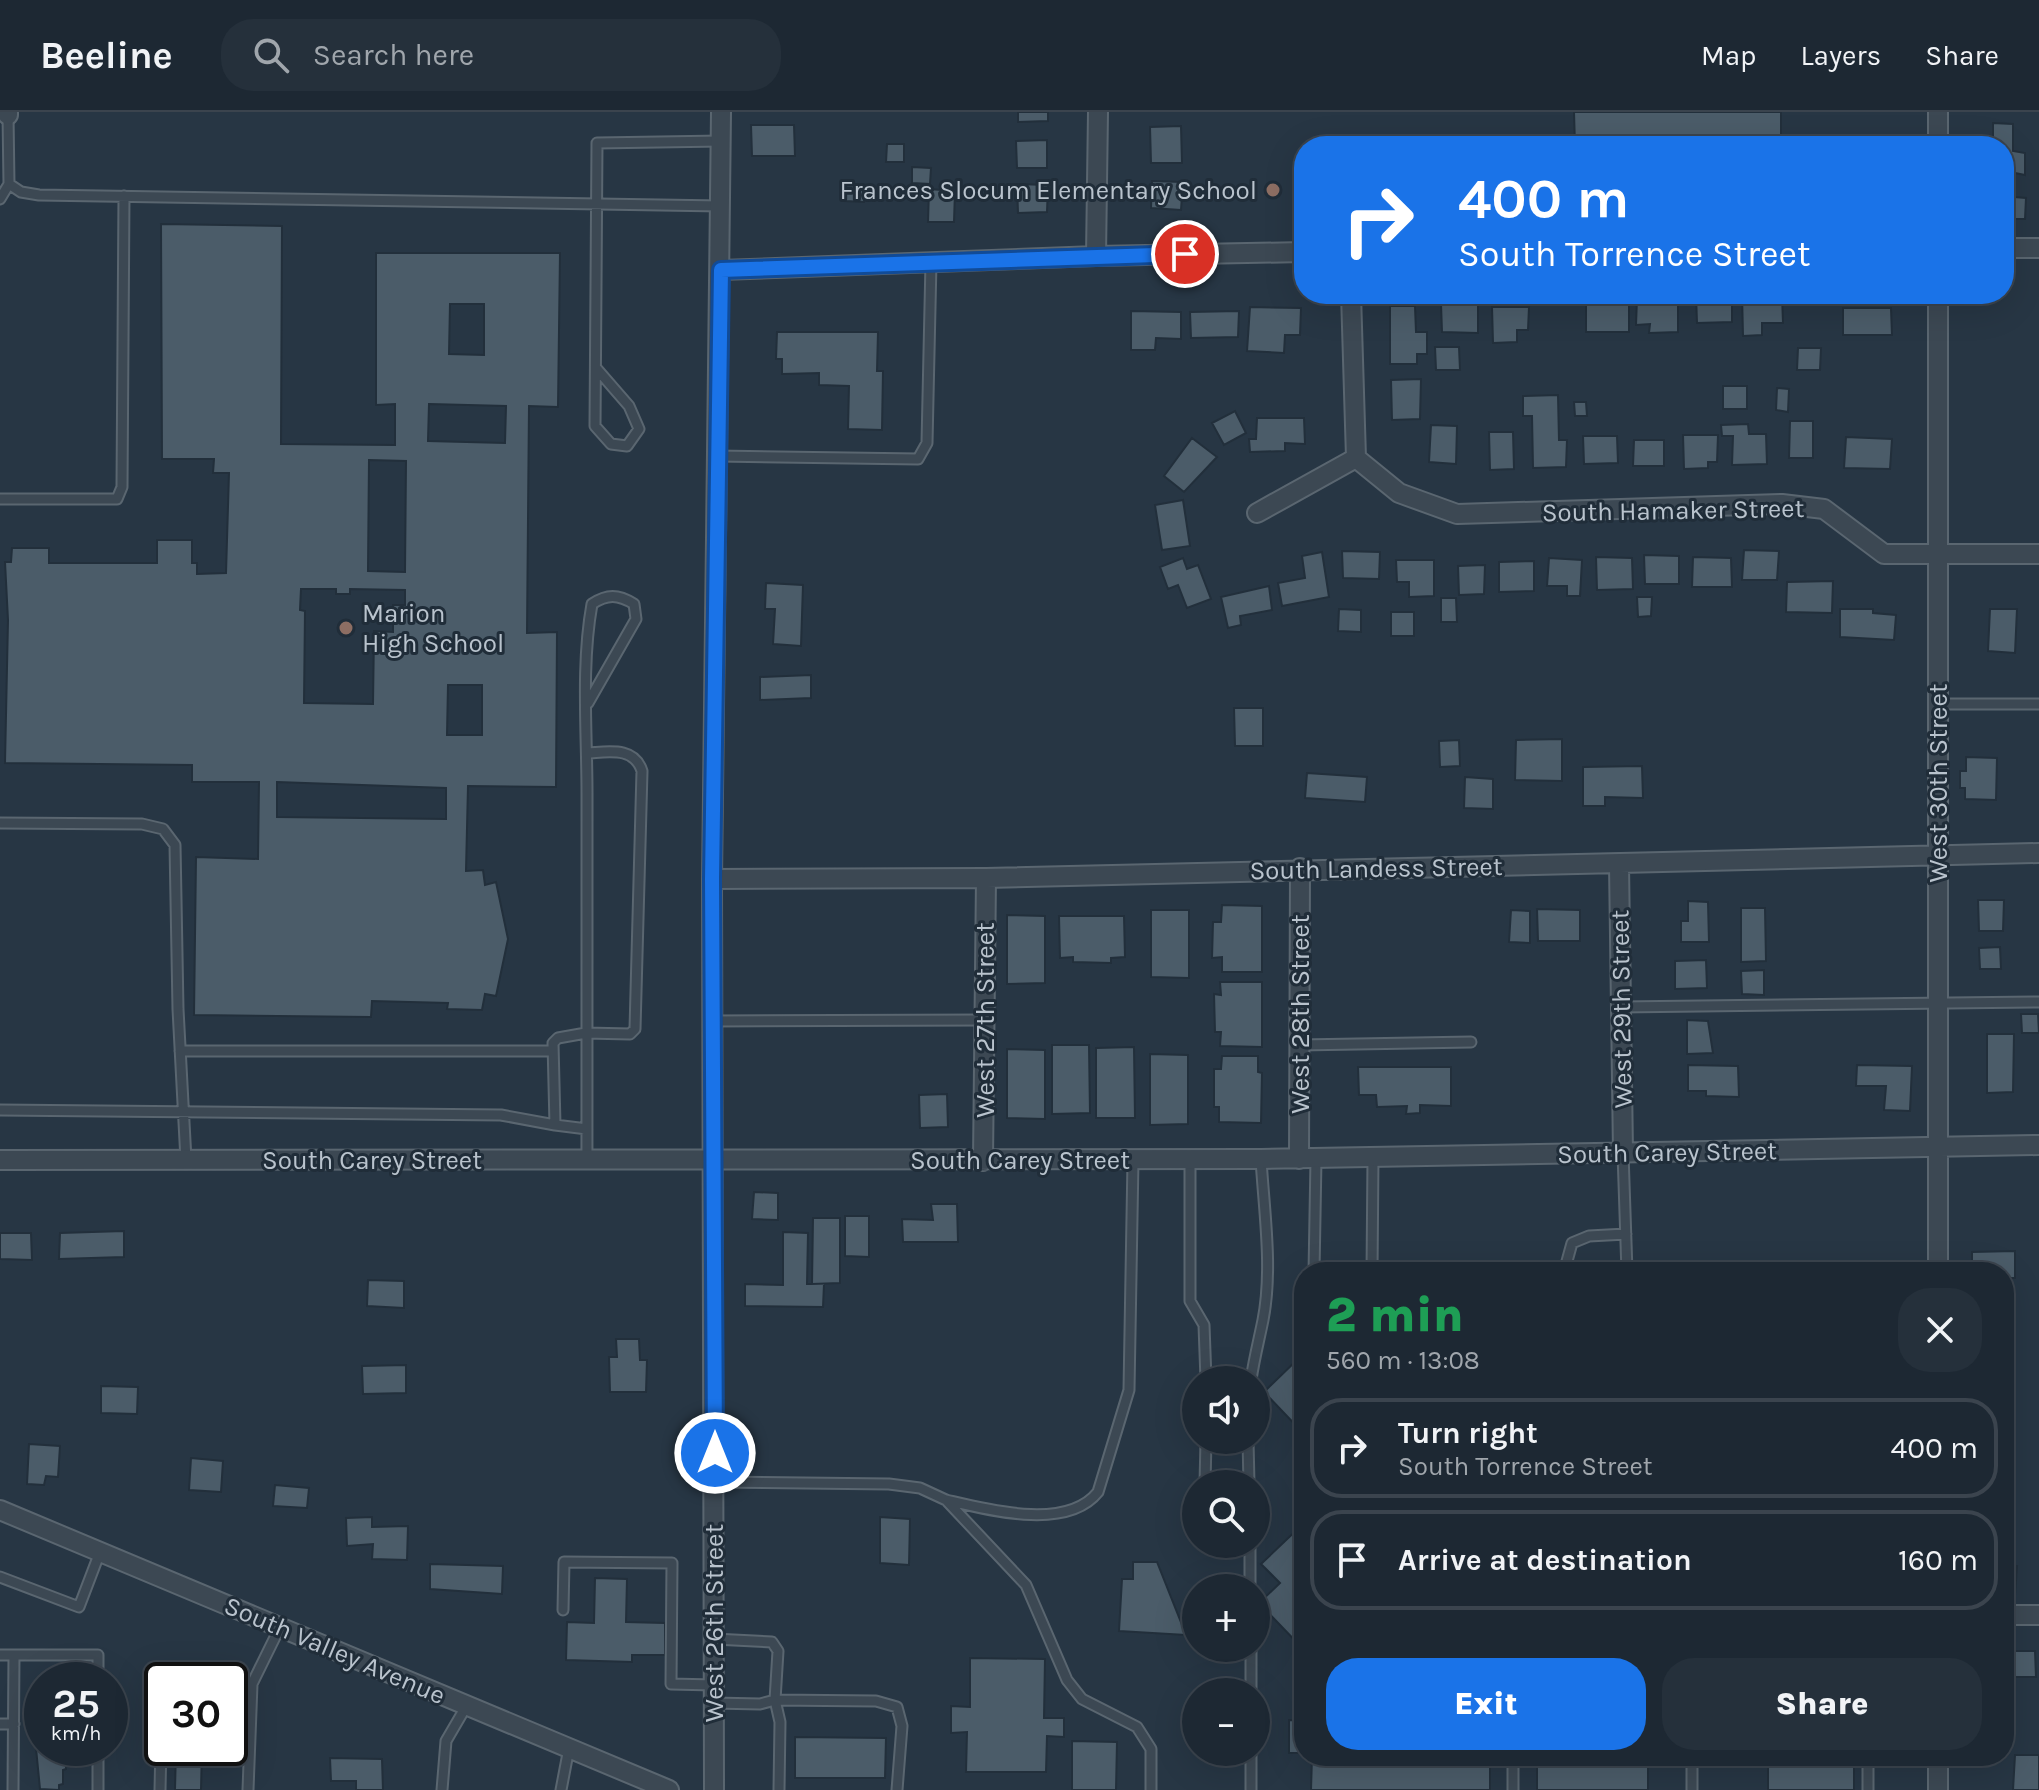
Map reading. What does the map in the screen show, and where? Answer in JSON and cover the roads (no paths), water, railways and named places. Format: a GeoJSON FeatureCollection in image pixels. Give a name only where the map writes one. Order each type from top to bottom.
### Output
{"type":"FeatureCollection","features":[{"type":"Feature","properties":{"kind":"street","name":"West 26th Street"},"geometry":{"type":"LineString","coordinates":[[714,1790],[712,879],[721,112]]}},
{"type":"Feature","properties":{"kind":"street"},"geometry":{"type":"LineString","coordinates":[[1096,256],[1098,112]]}},
{"type":"Feature","properties":{"kind":"street"},"geometry":{"type":"LineString","coordinates":[[1938,112],[1938,136]]}},
{"type":"Feature","properties":{"kind":"street"},"geometry":{"type":"LineString","coordinates":[[2014,248],[2039,248]]}},
{"type":"Feature","properties":{"kind":"street"},"geometry":{"type":"LineString","coordinates":[[721,270],[1294,252]]}},
{"type":"Feature","properties":{"kind":"street"},"geometry":{"type":"LineString","coordinates":[[1257,513],[1356,458],[1351,304]]}},
{"type":"Feature","properties":{"kind":"street","name":"West 30th Street"},"geometry":{"type":"LineString","coordinates":[[1938,304],[1938,1262]]}},
{"type":"Feature","properties":{"kind":"street","name":"South Hamaker Street"},"geometry":{"type":"LineString","coordinates":[[1356,458],[1399,493],[1457,514],[1782,504],[1824,509],[1884,554],[2039,554]]}},
{"type":"Feature","properties":{"kind":"street","name":"South Landess Street"},"geometry":{"type":"LineString","coordinates":[[712,879],[986,878],[1300,868],[1619,864],[2039,853]]}},
{"type":"Feature","properties":{"kind":"street","name":"West 29th Street"},"geometry":{"type":"LineString","coordinates":[[1619,864],[1623,1153]]}},
{"type":"Feature","properties":{"kind":"street","name":"West 28th Street"},"geometry":{"type":"LineString","coordinates":[[1300,868],[1300,1045],[1307,1159]]}},
{"type":"Feature","properties":{"kind":"street","name":"West 27th Street"},"geometry":{"type":"LineString","coordinates":[[983,1161],[986,878]]}},
{"type":"Feature","properties":{"kind":"street","name":"South Carey Street"},"geometry":{"type":"LineString","coordinates":[[0,1160],[1190,1160],[2039,1145]]}},
{"type":"Feature","properties":{"kind":"street","name":"South Valley Avenue"},"geometry":{"type":"LineString","coordinates":[[0,1510],[569,1748],[650,1786],[669,1790]]}},
{"type":"Feature","properties":{"kind":"street"},"geometry":{"type":"LineString","coordinates":[[2014,1615],[2039,1615]]}},
{"type":"Feature","properties":{"kind":"street"},"geometry":{"type":"LineString","coordinates":[[1938,1766],[1938,1790]]}},
{"type":"Feature","properties":{"kind":"lane"},"geometry":{"type":"LineString","coordinates":[[0,199],[9,184],[8,114]]}},
{"type":"Feature","properties":{"kind":"lane"},"geometry":{"type":"LineString","coordinates":[[596,368],[629,406],[639,429],[627,446],[611,444],[595,426],[597,143],[721,141]]}},
{"type":"Feature","properties":{"kind":"lane"},"geometry":{"type":"LineString","coordinates":[[9,184],[21,192],[39,195],[721,206]]}},
{"type":"Feature","properties":{"kind":"lane"},"geometry":{"type":"LineString","coordinates":[[0,499],[117,499],[122,487],[124,196]]}},
{"type":"Feature","properties":{"kind":"lane"},"geometry":{"type":"LineString","coordinates":[[718,456],[918,459],[927,443],[931,262]]}},
{"type":"Feature","properties":{"kind":"lane"},"geometry":{"type":"LineString","coordinates":[[587,1160],[587,753],[588,703],[592,604],[603,597],[621,596],[634,604],[636,619],[588,703]]}},
{"type":"Feature","properties":{"kind":"lane"},"geometry":{"type":"LineString","coordinates":[[1938,704],[2039,704]]}},
{"type":"Feature","properties":{"kind":"lane"},"geometry":{"type":"LineString","coordinates":[[555,1125],[553,1051],[558,1038],[586,1033],[630,1034],[635,1029],[642,771],[639,761],[630,754],[587,753]]}},
{"type":"Feature","properties":{"kind":"lane"},"geometry":{"type":"LineString","coordinates":[[0,823],[142,824],[163,829],[175,845],[186,1160]]}},
{"type":"Feature","properties":{"kind":"lane"},"geometry":{"type":"LineString","coordinates":[[1621,1007],[2039,1002]]}},
{"type":"Feature","properties":{"kind":"lane"},"geometry":{"type":"LineString","coordinates":[[713,1021],[985,1020]]}},
{"type":"Feature","properties":{"kind":"lane"},"geometry":{"type":"LineString","coordinates":[[1300,1045],[1471,1042]]}},
{"type":"Feature","properties":{"kind":"lane"},"geometry":{"type":"LineString","coordinates":[[180,1051],[553,1051]]}},
{"type":"Feature","properties":{"kind":"lane"},"geometry":{"type":"LineString","coordinates":[[0,1110],[501,1115],[587,1129]]}},
{"type":"Feature","properties":{"kind":"lane"},"geometry":{"type":"LineString","coordinates":[[1623,1153],[1627,1262]]}},
{"type":"Feature","properties":{"kind":"lane"},"geometry":{"type":"LineString","coordinates":[[1372,1262],[1373,1158]]}},
{"type":"Feature","properties":{"kind":"lane"},"geometry":{"type":"LineString","coordinates":[[1253,1366],[1256,1339],[1263,1320],[1266,1264],[1261,1159]]}},
{"type":"Feature","properties":{"kind":"lane"},"geometry":{"type":"LineString","coordinates":[[1307,1159],[1313,1262]]}},
{"type":"Feature","properties":{"kind":"lane"},"geometry":{"type":"LineString","coordinates":[[715,1482],[889,1484],[920,1488],[946,1500],[999,1512],[1072,1512],[1089,1503],[1098,1492],[1129,1390],[1133,1160]]}},
{"type":"Feature","properties":{"kind":"lane"},"geometry":{"type":"LineString","coordinates":[[1190,1160],[1190,1301],[1204,1325],[1205,1366]]}},
{"type":"Feature","properties":{"kind":"lane"},"geometry":{"type":"LineString","coordinates":[[1567,1262],[1572,1243],[1589,1236],[1626,1234]]}},
{"type":"Feature","properties":{"kind":"lane"},"geometry":{"type":"LineString","coordinates":[[946,1500],[1026,1585],[1067,1680],[1082,1699],[1137,1727],[1151,1749],[1151,1790]]}},
{"type":"Feature","properties":{"kind":"lane"},"geometry":{"type":"LineString","coordinates":[[0,1577],[79,1607],[100,1552]]}},
{"type":"Feature","properties":{"kind":"lane"},"geometry":{"type":"LineString","coordinates":[[563,1610],[564,1562],[672,1563],[671,1684],[760,1704],[775,1700],[876,1701],[897,1707],[902,1726],[897,1790]]}},
{"type":"Feature","properties":{"kind":"lane"},"geometry":{"type":"LineString","coordinates":[[248,1790],[252,1684],[280,1627]]}},
{"type":"Feature","properties":{"kind":"lane"},"geometry":{"type":"LineString","coordinates":[[714,1639],[772,1642],[778,1651],[775,1700],[780,1722],[779,1790]]}},
{"type":"Feature","properties":{"kind":"lane"},"geometry":{"type":"LineString","coordinates":[[0,1655],[98,1655],[98,1662]]}},
{"type":"Feature","properties":{"kind":"lane"},"geometry":{"type":"LineString","coordinates":[[13,1790],[14,1655]]}},
{"type":"Feature","properties":{"kind":"lane"},"geometry":{"type":"LineString","coordinates":[[248,1683],[252,1684]]}},
{"type":"Feature","properties":{"kind":"lane"},"geometry":{"type":"LineString","coordinates":[[442,1790],[446,1741],[467,1705]]}},
{"type":"Feature","properties":{"kind":"lane"},"geometry":{"type":"LineString","coordinates":[[0,1724],[14,1724]]}},
{"type":"Feature","properties":{"kind":"lane"},"geometry":{"type":"LineString","coordinates":[[561,1790],[569,1748]]}},
{"type":"Feature","properties":{"kind":"lane"},"geometry":{"type":"LineString","coordinates":[[98,1766],[98,1790]]}},
{"type":"Feature","properties":{"kind":"lane"},"geometry":{"type":"LineString","coordinates":[[160,1790],[161,1766]]}},
{"type":"Feature","properties":{"kind":"lane"},"geometry":{"type":"LineString","coordinates":[[1251,1766],[1251,1790]]}},
{"type":"Feature","properties":{"kind":"lane"},"geometry":{"type":"LineString","coordinates":[[1513,1766],[1513,1790]]}},
{"type":"Feature","properties":{"kind":"lane"},"geometry":{"type":"LineString","coordinates":[[1692,1766],[1692,1790]]}},
{"type":"Feature","properties":{"kind":"lane"},"geometry":{"type":"LineString","coordinates":[[1868,1766],[1868,1790]]}},
{"type":"Feature","properties":{"kind":"place","name":"Frances Slocum Elementary School"},"geometry":{"type":"Point","coordinates":[1273,190]}},
{"type":"Feature","properties":{"kind":"place","name":"Marion High School"},"geometry":{"type":"Point","coordinates":[346,628]}}]}
